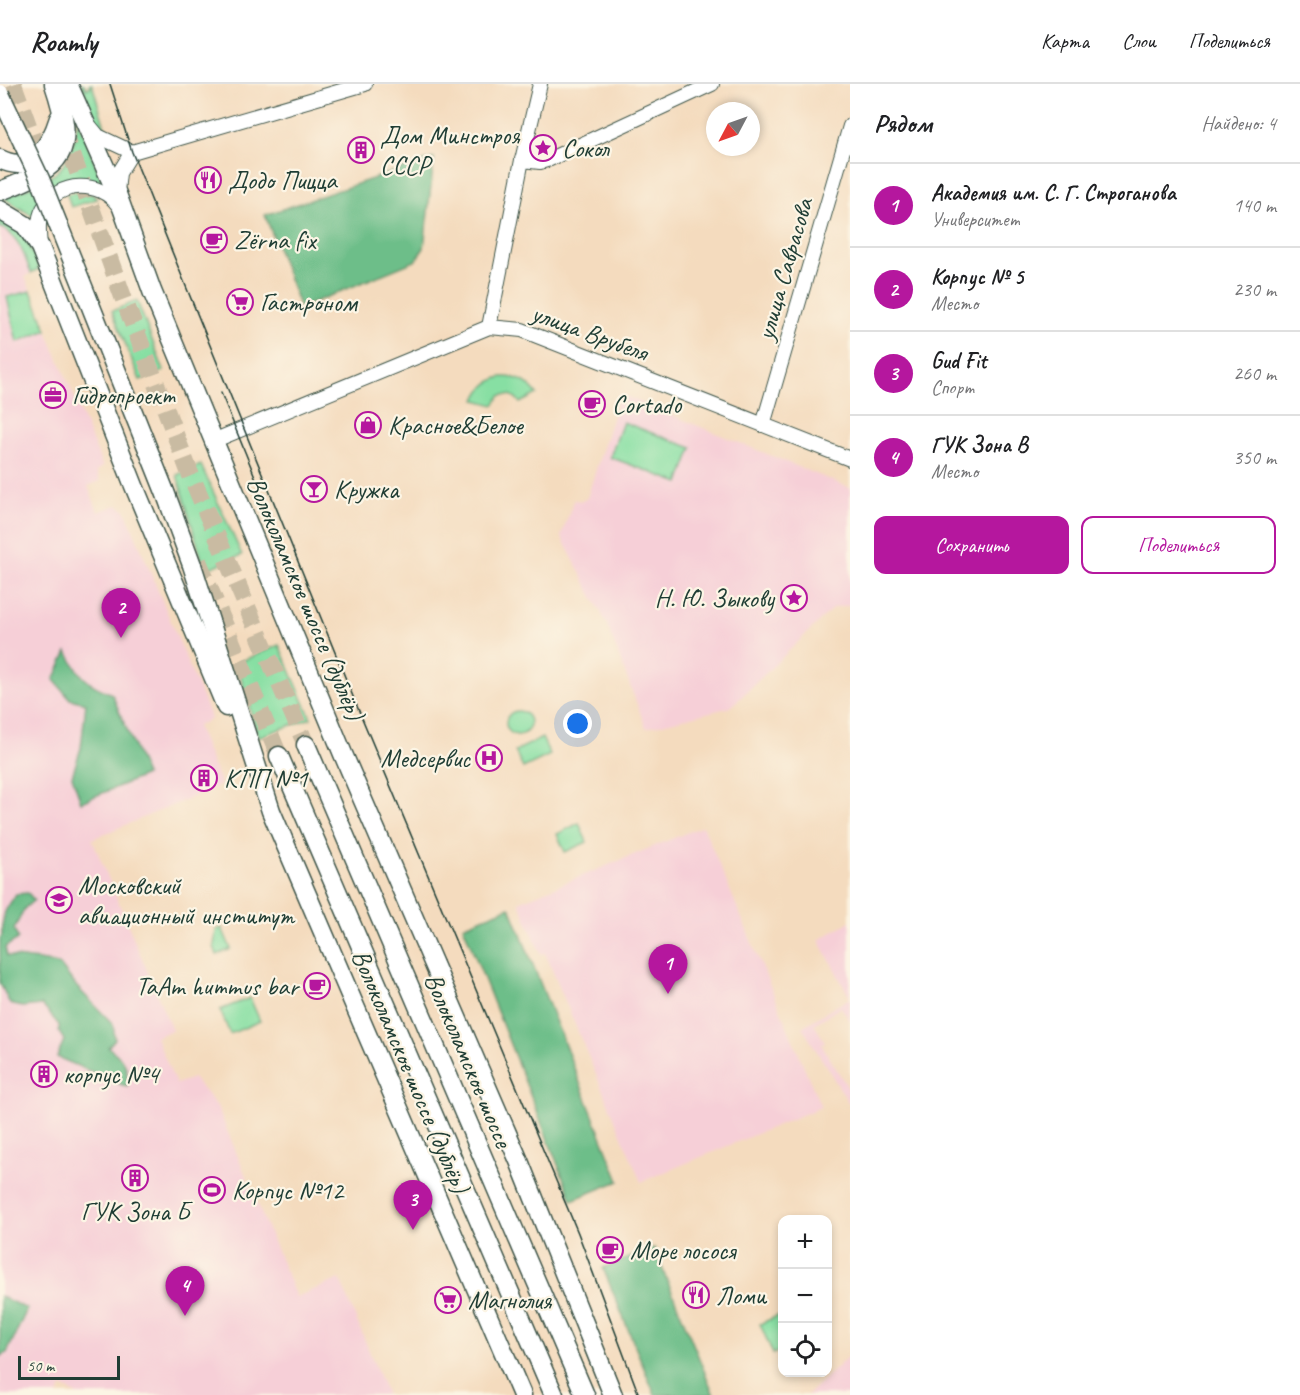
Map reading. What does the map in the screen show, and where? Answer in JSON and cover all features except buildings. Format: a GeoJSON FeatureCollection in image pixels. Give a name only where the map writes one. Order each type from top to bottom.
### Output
{"type":"FeatureCollection","features":[{"type":"Feature","properties":{"kind":"main road"},"geometry":{"type":"LineString","coordinates":[[0,191],[32,179],[50,168],[56,161],[64,141],[64,125],[54,84]]}},
{"type":"Feature","properties":{"kind":"main road","name":"Волоколамское шоссе (дублёр)"},"geometry":{"type":"LineString","coordinates":[[68,84],[88,124],[117,194],[152,291],[213,441],[344,754],[519,1161],[613,1395]]}},
{"type":"Feature","properties":{"kind":"main road","name":"Волоколамское шоссе (дублёр)"},"geometry":{"type":"LineString","coordinates":[[0,94],[40,179],[192,564],[264,794],[522,1395]]}},
{"type":"Feature","properties":{"kind":"main road"},"geometry":{"type":"LineString","coordinates":[[0,159],[15,164],[39,155],[53,136],[62,111]]}},
{"type":"Feature","properties":{"kind":"main road"},"geometry":{"type":"LineString","coordinates":[[0,210],[25,225],[40,247],[194,633],[264,794]]}},
{"type":"Feature","properties":{"kind":"main road","name":"Волоколамское шоссе"},"geometry":{"type":"LineString","coordinates":[[306,745],[585,1395]]}},
{"type":"Feature","properties":{"kind":"main road","name":"Волоколамское шоссе"},"geometry":{"type":"LineString","coordinates":[[279,756],[554,1395]]}},
{"type":"Feature","properties":{"kind":"street"},"geometry":{"type":"LineString","coordinates":[[88,124],[98,136],[132,152],[365,84]]}},
{"type":"Feature","properties":{"kind":"street"},"geometry":{"type":"LineString","coordinates":[[489,327],[522,160],[540,84]]}},
{"type":"Feature","properties":{"kind":"street"},"geometry":{"type":"LineString","coordinates":[[522,160],[540,162],[550,159],[712,84]]}},
{"type":"Feature","properties":{"kind":"street","name":"улица Саврасова"},"geometry":{"type":"LineString","coordinates":[[764,425],[850,126]]}},
{"type":"Feature","properties":{"kind":"street"},"geometry":{"type":"LineString","coordinates":[[117,194],[119,173],[132,152]]}},
{"type":"Feature","properties":{"kind":"street"},"geometry":{"type":"LineString","coordinates":[[40,247],[39,229],[43,209],[54,195],[75,186],[98,189],[116,202],[125,217]]}},
{"type":"Feature","properties":{"kind":"street","name":"улица Врубеля"},"geometry":{"type":"LineString","coordinates":[[213,441],[489,327],[522,330],[718,405],[850,459]]}},
{"type":"Feature","properties":{"kind":"shaded area","name":"Московский авиационный институт"},"geometry":{"type":"Polygon","coordinates":[[[0,227],[9,232],[20,245],[31,273],[25,277],[103,467],[96,471],[100,481],[88,486],[98,512],[117,505],[125,510],[211,719],[197,726],[221,785],[92,839],[172,1030],[156,1037],[176,1084],[193,1078],[217,1106],[296,1297],[340,1279],[387,1395],[78,1395],[62,1387],[58,1395],[0,1395],[0,227]]]}},
{"type":"Feature","properties":{"kind":"shaded area"},"geometry":{"type":"Polygon","coordinates":[[[620,394],[850,488],[850,605],[833,608],[731,707],[646,728],[606,622],[561,536],[574,500],[582,501],[587,498],[620,394]]]}},
{"type":"Feature","properties":{"kind":"shaded area"},"geometry":{"type":"Polygon","coordinates":[[[703,826],[821,1107],[641,1182],[545,953],[541,954],[519,902],[703,826]]]}},
{"type":"Feature","properties":{"kind":"shaded area"},"geometry":{"type":"Polygon","coordinates":[[[850,921],[850,998],[819,940],[850,921]]]}},
{"type":"Feature","properties":{"kind":"shaded area"},"geometry":{"type":"Polygon","coordinates":[[[850,998],[850,1021],[841,1007],[814,1024],[825,1042],[821,1044],[850,1091],[850,1105],[802,1027],[850,998]]]}},
{"type":"Feature","properties":{"kind":"shaded area"},"geometry":{"type":"Polygon","coordinates":[[[850,1355],[850,1395],[807,1395],[826,1377],[832,1377],[832,1372],[850,1355]]]}},
{"type":"Feature","properties":{"kind":"green space"},"geometry":{"type":"Polygon","coordinates":[[[81,84],[84,84],[86,89],[90,87],[89,84],[92,84],[107,134],[96,121],[81,84]]]}},
{"type":"Feature","properties":{"kind":"green space"},"geometry":{"type":"Polygon","coordinates":[[[78,119],[102,182],[78,179],[58,183],[42,195],[34,217],[4,198],[47,179],[64,164],[75,138],[78,119]]]}},
{"type":"Feature","properties":{"kind":"green space"},"geometry":{"type":"Polygon","coordinates":[[[434,158],[424,248],[415,261],[300,308],[265,215],[434,158]]]}},
{"type":"Feature","properties":{"kind":"green space"},"geometry":{"type":"Polygon","coordinates":[[[79,191],[93,195],[97,199],[71,207],[67,194],[79,191]]]}},
{"type":"Feature","properties":{"kind":"green space"},"geometry":{"type":"Polygon","coordinates":[[[0,217],[21,233],[39,269],[31,273],[16,240],[0,227],[0,217]]]}},
{"type":"Feature","properties":{"kind":"green space"},"geometry":{"type":"Polygon","coordinates":[[[31,291],[47,330],[17,342],[7,297],[31,291]]]}},
{"type":"Feature","properties":{"kind":"green space"},"geometry":{"type":"Polygon","coordinates":[[[137,301],[164,371],[140,380],[112,311],[137,301]]]}},
{"type":"Feature","properties":{"kind":"green space"},"geometry":{"type":"Polygon","coordinates":[[[502,377],[522,380],[537,394],[520,403],[514,396],[509,395],[500,396],[494,405],[476,400],[486,385],[502,377]]]}},
{"type":"Feature","properties":{"kind":"green space"},"geometry":{"type":"Polygon","coordinates":[[[623,422],[692,448],[679,483],[610,457],[623,422]]]}},
{"type":"Feature","properties":{"kind":"green space"},"geometry":{"type":"Polygon","coordinates":[[[201,465],[242,555],[205,570],[177,475],[201,465]]]}},
{"type":"Feature","properties":{"kind":"green space"},"geometry":{"type":"Polygon","coordinates":[[[279,645],[311,718],[258,737],[237,663],[279,645]]]}},
{"type":"Feature","properties":{"kind":"green space"},"geometry":{"type":"Polygon","coordinates":[[[67,652],[85,678],[112,694],[146,775],[81,802],[72,776],[81,748],[86,703],[70,699],[54,680],[67,652]]]}},
{"type":"Feature","properties":{"kind":"green space"},"geometry":{"type":"Polygon","coordinates":[[[518,711],[527,714],[530,723],[527,732],[518,735],[509,732],[506,723],[509,714],[518,711]]]}},
{"type":"Feature","properties":{"kind":"green space"},"geometry":{"type":"Polygon","coordinates":[[[542,738],[550,755],[523,768],[515,751],[542,738]]]}},
{"type":"Feature","properties":{"kind":"green space"},"geometry":{"type":"Polygon","coordinates":[[[579,823],[587,842],[565,852],[557,834],[579,823]]]}},
{"type":"Feature","properties":{"kind":"green space"},"geometry":{"type":"Polygon","coordinates":[[[28,893],[34,900],[25,908],[14,929],[18,939],[5,947],[7,956],[60,965],[77,987],[113,1024],[115,1039],[108,1047],[125,1064],[127,1087],[57,1057],[64,1040],[59,1032],[59,1025],[42,1005],[22,1007],[10,1004],[0,983],[2,926],[5,911],[16,894],[28,893]]]}},
{"type":"Feature","properties":{"kind":"green space"},"geometry":{"type":"Polygon","coordinates":[[[510,907],[619,1181],[572,1200],[463,926],[510,907]]]}},
{"type":"Feature","properties":{"kind":"green space"},"geometry":{"type":"Polygon","coordinates":[[[222,928],[231,949],[217,955],[214,946],[216,930],[222,928]]]}},
{"type":"Feature","properties":{"kind":"green space"},"geometry":{"type":"Polygon","coordinates":[[[250,998],[260,1021],[230,1034],[220,1010],[250,998]]]}},
{"type":"Feature","properties":{"kind":"green space"},"geometry":{"type":"Polygon","coordinates":[[[654,1248],[714,1395],[655,1395],[603,1268],[654,1248]]]}},
{"type":"Feature","properties":{"kind":"green space"},"geometry":{"type":"Polygon","coordinates":[[[0,1296],[27,1309],[7,1353],[0,1357],[0,1296]]]}},
{"type":"Feature","properties":{"kind":"green space"},"geometry":{"type":"Polygon","coordinates":[[[778,1316],[778,1352],[773,1354],[760,1324],[778,1316]]]}},
{"type":"Feature","properties":{"kind":"tunnel"},"geometry":{"type":"LineString","coordinates":[[13,84],[43,167]]}},
{"type":"Feature","properties":{"kind":"tunnel"},"geometry":{"type":"LineString","coordinates":[[63,130],[189,471],[306,745]]}},
{"type":"Feature","properties":{"kind":"tunnel"},"geometry":{"type":"LineString","coordinates":[[198,561],[279,756]]}},
{"type":"Feature","properties":{"kind":"tram line"},"geometry":{"type":"LineString","coordinates":[[110,84],[132,152],[183,279],[354,699],[578,1233],[639,1395]]}},
{"type":"Feature","properties":{"kind":"tram line"},"geometry":{"type":"LineString","coordinates":[[221,393],[256,479]]}},
{"type":"Feature","properties":{"kind":"place","name":"Сокол"},"geometry":{"type":"Point","coordinates":[543,148]}},
{"type":"Feature","properties":{"kind":"place","name":"Дом Минстроя СССР"},"geometry":{"type":"Point","coordinates":[361,150]}},
{"type":"Feature","properties":{"kind":"place","name":"Додо Пицца"},"geometry":{"type":"Point","coordinates":[208,180]}},
{"type":"Feature","properties":{"kind":"place","name":"Zёrna fix"},"geometry":{"type":"Point","coordinates":[214,240]}},
{"type":"Feature","properties":{"kind":"place","name":"Гастроном"},"geometry":{"type":"Point","coordinates":[240,302]}},
{"type":"Feature","properties":{"kind":"place","name":"Гидропроект"},"geometry":{"type":"Point","coordinates":[53,395]}},
{"type":"Feature","properties":{"kind":"place","name":"Cortado"},"geometry":{"type":"Point","coordinates":[592,404]}},
{"type":"Feature","properties":{"kind":"place","name":"Красное&Белое"},"geometry":{"type":"Point","coordinates":[368,425]}},
{"type":"Feature","properties":{"kind":"place","name":"Кружка"},"geometry":{"type":"Point","coordinates":[314,489]}},
{"type":"Feature","properties":{"kind":"place","name":"Н. Ю. Зыкову"},"geometry":{"type":"Point","coordinates":[794,598]}},
{"type":"Feature","properties":{"kind":"place","name":"Корпус № 5"},"geometry":{"type":"Point","coordinates":[121,638]}},
{"type":"Feature","properties":{"kind":"place","name":"Медсервис"},"geometry":{"type":"Point","coordinates":[489,758]}},
{"type":"Feature","properties":{"kind":"place","name":"КПП №1"},"geometry":{"type":"Point","coordinates":[204,778]}},
{"type":"Feature","properties":{"kind":"place","name":"Московский авиационный институт"},"geometry":{"type":"Point","coordinates":[59,900]}},
{"type":"Feature","properties":{"kind":"place","name":"TaAm hummus bar"},"geometry":{"type":"Point","coordinates":[317,986]}},
{"type":"Feature","properties":{"kind":"place","name":"Академия им. С. Г. Строганова"},"geometry":{"type":"Point","coordinates":[668,994]}},
{"type":"Feature","properties":{"kind":"place","name":"корпус №4"},"geometry":{"type":"Point","coordinates":[44,1074]}},
{"type":"Feature","properties":{"kind":"place","name":"ГУК Зона Б"},"geometry":{"type":"Point","coordinates":[135,1178]}},
{"type":"Feature","properties":{"kind":"place","name":"Корпус №12"},"geometry":{"type":"Point","coordinates":[212,1190]}},
{"type":"Feature","properties":{"kind":"place","name":"Gud Fit"},"geometry":{"type":"Point","coordinates":[413,1230]}},
{"type":"Feature","properties":{"kind":"place","name":"Море лосося"},"geometry":{"type":"Point","coordinates":[610,1250]}},
{"type":"Feature","properties":{"kind":"place","name":"Ломи"},"geometry":{"type":"Point","coordinates":[696,1295]}},
{"type":"Feature","properties":{"kind":"place","name":"Магнолия"},"geometry":{"type":"Point","coordinates":[448,1300]}},
{"type":"Feature","properties":{"kind":"place","name":"ГУК Зона В"},"geometry":{"type":"Point","coordinates":[185,1316]}}]}
